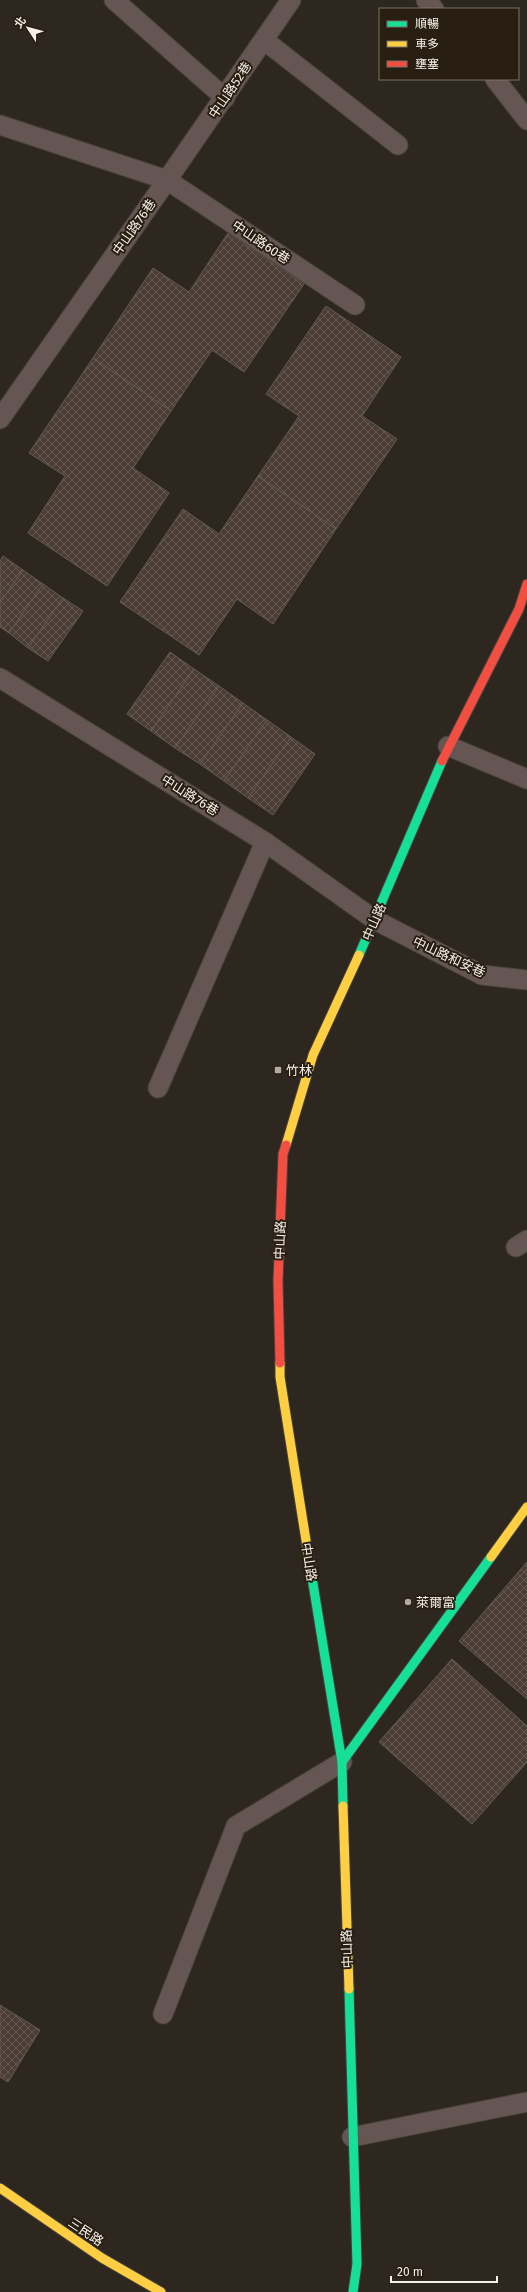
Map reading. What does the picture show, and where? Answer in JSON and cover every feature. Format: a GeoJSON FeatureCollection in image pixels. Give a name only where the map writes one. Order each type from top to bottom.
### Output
{"type":"FeatureCollection","features":[{"type":"Feature","properties":{"kind":"street","name":"中山路"},"geometry":{"type":"LineString","coordinates":[[353,2292],[357,2264],[352,2137],[342,1762],[280,1377],[278,1281],[283,1154],[313,1055],[376,920],[448,746],[523,608],[527,584]]}},
{"type":"Feature","properties":{"kind":"street"},"geometry":{"type":"LineString","coordinates":[[342,1762],[527,1507]]}},
{"type":"Feature","properties":{"kind":"street","name":"三民路"},"geometry":{"type":"LineString","coordinates":[[0,2188],[102,2258],[161,2292]]}},
{"type":"Feature","properties":{"kind":"lane"},"geometry":{"type":"LineString","coordinates":[[114,0],[225,98]]}},
{"type":"Feature","properties":{"kind":"lane","name":"中山路52巷"},"geometry":{"type":"LineString","coordinates":[[167,180],[225,98],[291,0]]}},
{"type":"Feature","properties":{"kind":"lane"},"geometry":{"type":"LineString","coordinates":[[426,0],[433,8]]}},
{"type":"Feature","properties":{"kind":"lane"},"geometry":{"type":"LineString","coordinates":[[264,40],[398,145]]}},
{"type":"Feature","properties":{"kind":"lane"},"geometry":{"type":"LineString","coordinates":[[496,80],[527,120]]}},
{"type":"Feature","properties":{"kind":"lane"},"geometry":{"type":"LineString","coordinates":[[0,125],[167,180]]}},
{"type":"Feature","properties":{"kind":"lane","name":"中山路60巷"},"geometry":{"type":"LineString","coordinates":[[167,180],[355,305]]}},
{"type":"Feature","properties":{"kind":"lane","name":"中山路76巷"},"geometry":{"type":"LineString","coordinates":[[0,419],[167,180]]}},
{"type":"Feature","properties":{"kind":"lane","name":"中山路76巷"},"geometry":{"type":"LineString","coordinates":[[0,678],[265,842],[376,920]]}},
{"type":"Feature","properties":{"kind":"lane"},"geometry":{"type":"LineString","coordinates":[[448,746],[527,778]]}},
{"type":"Feature","properties":{"kind":"lane"},"geometry":{"type":"LineString","coordinates":[[158,1088],[265,842]]}},
{"type":"Feature","properties":{"kind":"lane","name":"中山路和安巷"},"geometry":{"type":"LineString","coordinates":[[376,920],[482,975],[527,980]]}},
{"type":"Feature","properties":{"kind":"lane"},"geometry":{"type":"LineString","coordinates":[[163,2014],[236,1826],[342,1762]]}},
{"type":"Feature","properties":{"kind":"lane"},"geometry":{"type":"LineString","coordinates":[[352,2137],[527,2102]]}},
{"type":"Feature","properties":{"kind":"building"},"geometry":{"type":"Polygon","coordinates":[[[228,233],[304,284],[244,372],[212,350],[171,411],[93,358],[153,268],[189,292],[228,233]]]}},
{"type":"Feature","properties":{"kind":"building"},"geometry":{"type":"Polygon","coordinates":[[[326,306],[401,357],[362,416],[397,439],[336,529],[258,476],[299,416],[266,394],[326,306]]]}},
{"type":"Feature","properties":{"kind":"building"},"geometry":{"type":"Polygon","coordinates":[[[93,358],[171,411],[133,468],[169,493],[107,586],[28,533],[65,476],[29,453],[93,358]]]}},
{"type":"Feature","properties":{"kind":"building"},"geometry":{"type":"Polygon","coordinates":[[[258,476],[336,529],[273,624],[237,599],[199,655],[120,602],[183,509],[219,534],[258,476]]]}},
{"type":"Feature","properties":{"kind":"building"},"geometry":{"type":"Polygon","coordinates":[[[3,556],[23,570],[0,603],[0,561],[3,556]]]}},
{"type":"Feature","properties":{"kind":"building"},"geometry":{"type":"Polygon","coordinates":[[[23,570],[43,584],[9,633],[0,627],[0,603],[23,570]]]}},
{"type":"Feature","properties":{"kind":"building"},"geometry":{"type":"Polygon","coordinates":[[[43,584],[63,598],[28,648],[9,633],[43,584]]]}},
{"type":"Feature","properties":{"kind":"building"},"geometry":{"type":"Polygon","coordinates":[[[63,598],[83,611],[48,661],[28,648],[63,598]]]}},
{"type":"Feature","properties":{"kind":"building"},"geometry":{"type":"Polygon","coordinates":[[[170,652],[194,669],[151,731],[127,714],[170,652]]]}},
{"type":"Feature","properties":{"kind":"building"},"geometry":{"type":"Polygon","coordinates":[[[194,669],[219,686],[175,748],[151,731],[194,669]]]}},
{"type":"Feature","properties":{"kind":"building"},"geometry":{"type":"Polygon","coordinates":[[[219,686],[243,703],[200,764],[175,748],[219,686]]]}},
{"type":"Feature","properties":{"kind":"building"},"geometry":{"type":"Polygon","coordinates":[[[243,703],[267,720],[224,781],[200,764],[243,703]]]}},
{"type":"Feature","properties":{"kind":"building"},"geometry":{"type":"Polygon","coordinates":[[[267,720],[291,737],[248,798],[224,781],[267,720]]]}},
{"type":"Feature","properties":{"kind":"building"},"geometry":{"type":"Polygon","coordinates":[[[291,737],[315,754],[273,815],[248,798],[291,737]]]}},
{"type":"Feature","properties":{"kind":"building"},"geometry":{"type":"Polygon","coordinates":[[[527,1562],[527,1699],[459,1641],[527,1562]]]}},
{"type":"Feature","properties":{"kind":"building"},"geometry":{"type":"Polygon","coordinates":[[[452,1659],[527,1726],[527,1762],[472,1824],[379,1742],[452,1659]]]}},
{"type":"Feature","properties":{"kind":"building"},"geometry":{"type":"Polygon","coordinates":[[[0,2005],[40,2030],[8,2082],[0,2077],[0,2005]]]}},
{"type":"Feature","properties":{"kind":"traffic: fast"},"geometry":{"type":"LineString","coordinates":[[359,955],[442,761]]}},
{"type":"Feature","properties":{"kind":"traffic: fast"},"geometry":{"type":"LineString","coordinates":[[308,1553],[342,1762],[343,1806]]}},
{"type":"Feature","properties":{"kind":"traffic: fast"},"geometry":{"type":"LineString","coordinates":[[342,1762],[491,1557]]}},
{"type":"Feature","properties":{"kind":"traffic: fast"},"geometry":{"type":"LineString","coordinates":[[349,1989],[357,2264],[353,2292]]}},
{"type":"Feature","properties":{"kind":"traffic: slow"},"geometry":{"type":"LineString","coordinates":[[286,1145],[313,1055],[359,955]]}},
{"type":"Feature","properties":{"kind":"traffic: slow"},"geometry":{"type":"LineString","coordinates":[[280,1363],[280,1377],[308,1553]]}},
{"type":"Feature","properties":{"kind":"traffic: slow"},"geometry":{"type":"LineString","coordinates":[[491,1557],[527,1507]]}},
{"type":"Feature","properties":{"kind":"traffic: slow"},"geometry":{"type":"LineString","coordinates":[[343,1806],[349,1989]]}},
{"type":"Feature","properties":{"kind":"traffic: slow"},"geometry":{"type":"LineString","coordinates":[[0,2188],[102,2258],[161,2292]]}},
{"type":"Feature","properties":{"kind":"traffic: jam"},"geometry":{"type":"LineString","coordinates":[[442,761],[519,609],[527,584]]}},
{"type":"Feature","properties":{"kind":"traffic: jam"},"geometry":{"type":"LineString","coordinates":[[280,1363],[278,1281],[283,1154],[286,1145]]}},
{"type":"Feature","properties":{"kind":"place","name":"竹林"},"geometry":{"type":"Point","coordinates":[278,1070]}},
{"type":"Feature","properties":{"kind":"place","name":"萊爾富"},"geometry":{"type":"Point","coordinates":[408,1602]}}]}
